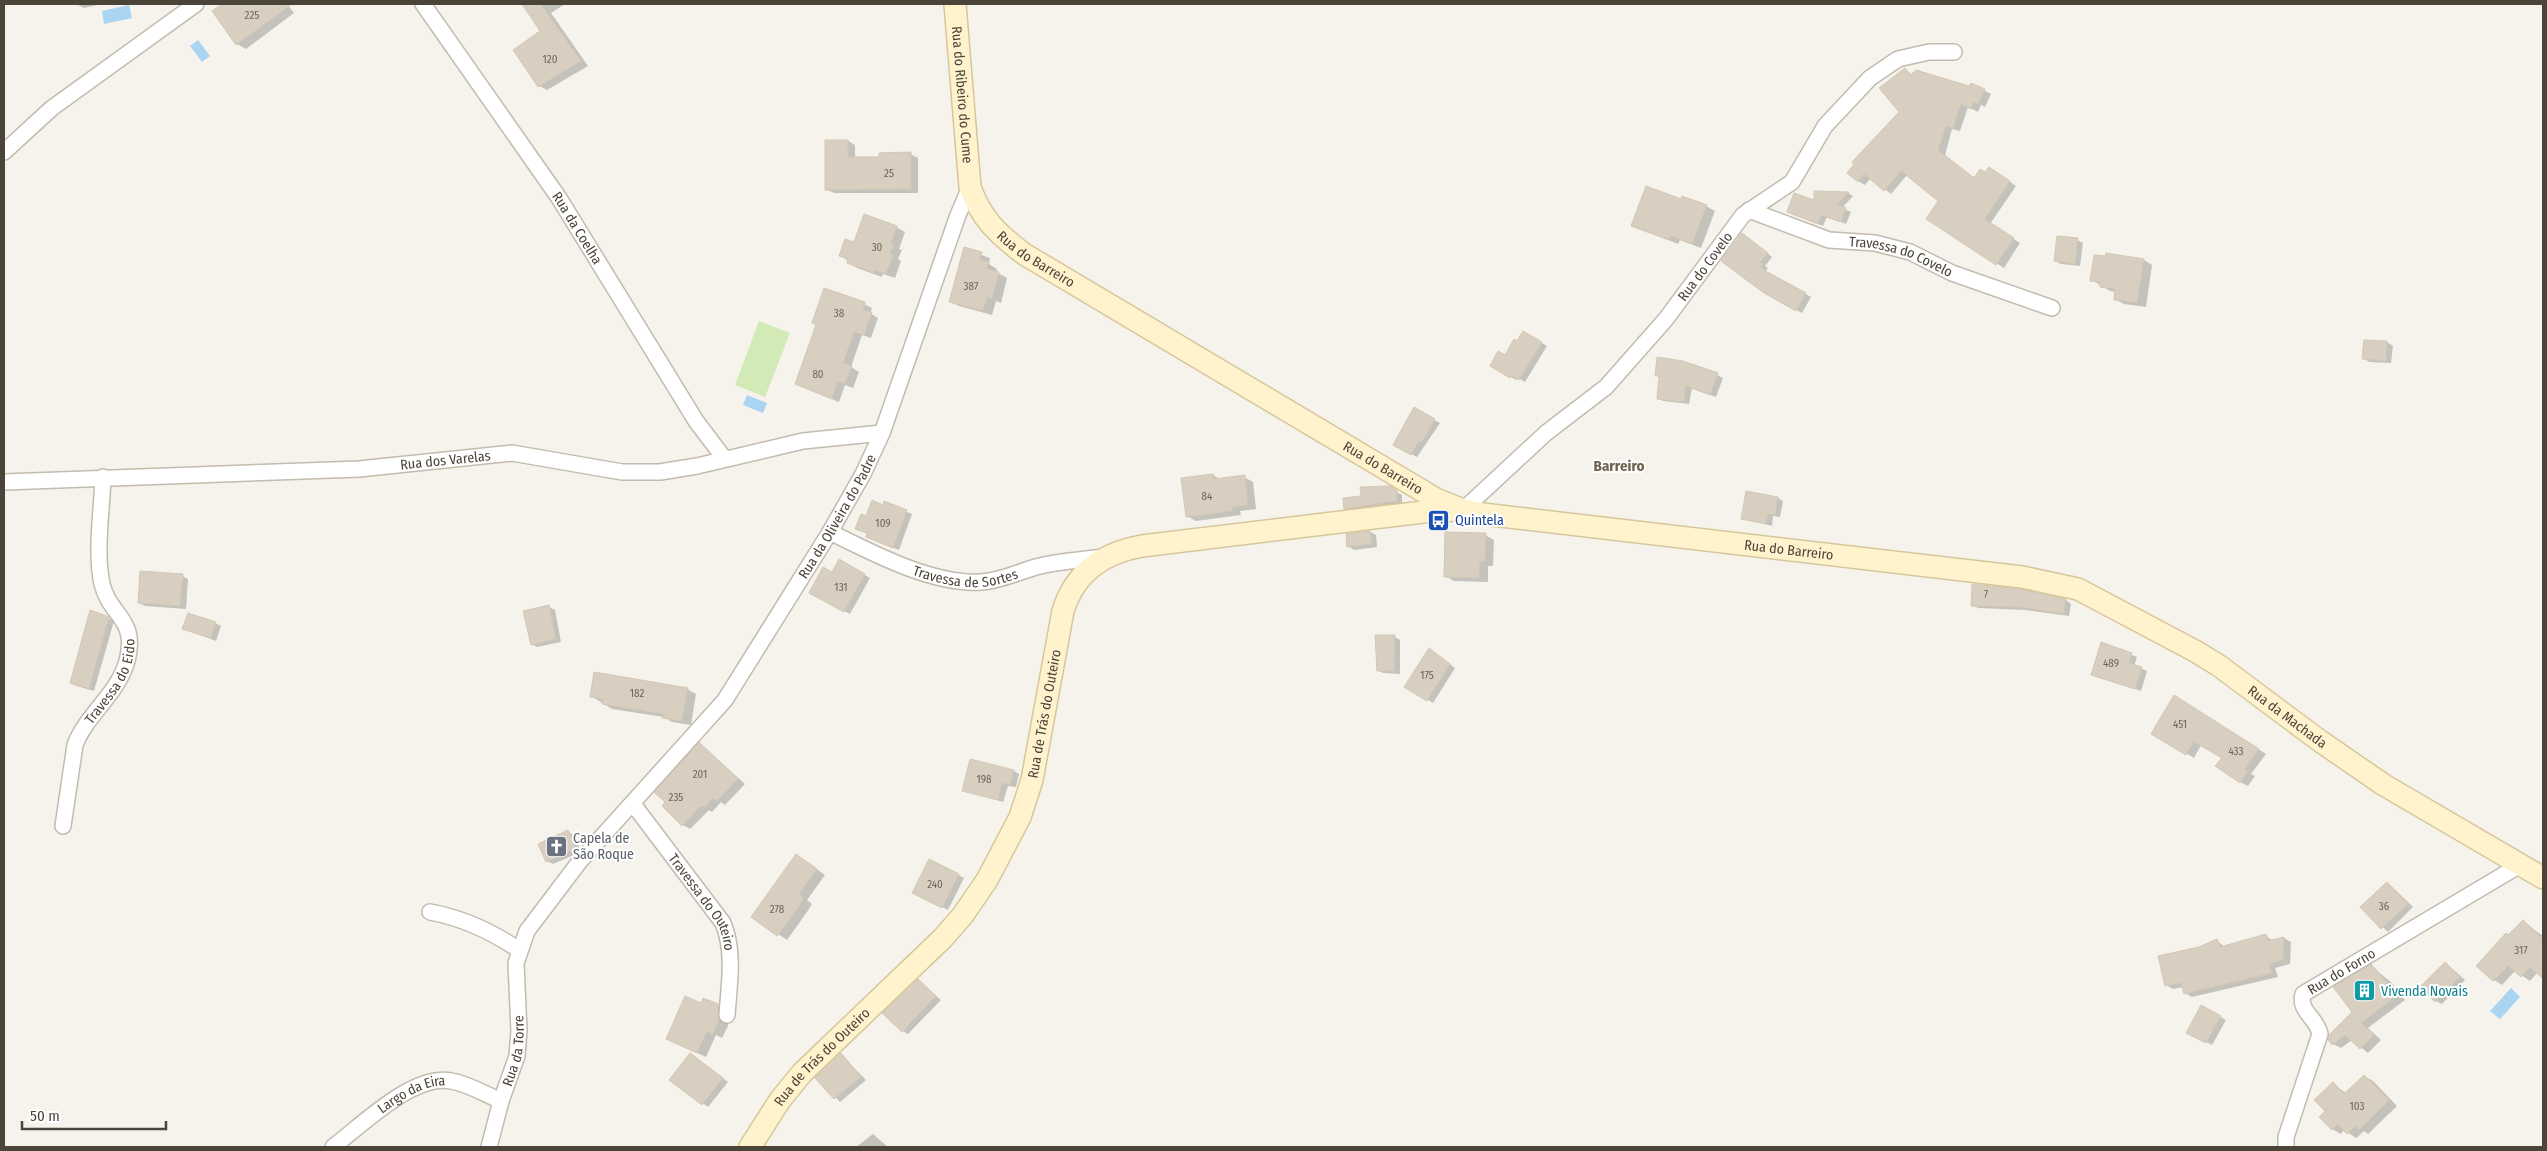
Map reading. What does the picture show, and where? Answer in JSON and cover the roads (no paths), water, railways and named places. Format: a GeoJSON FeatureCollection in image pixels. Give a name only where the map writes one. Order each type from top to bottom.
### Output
{"type":"FeatureCollection","features":[{"type":"Feature","properties":{"kind":"street"},"geometry":{"type":"LineString","coordinates":[[4,152],[52,108],[196,4]]}},
{"type":"Feature","properties":{"kind":"street","name":"Rua da Coelha"},"geometry":{"type":"LineString","coordinates":[[423,4],[559,198],[696,421],[724,458]]}},
{"type":"Feature","properties":{"kind":"street","name":"Rua do Ribeiro do Cume"},"geometry":{"type":"LineString","coordinates":[[955,4],[970,187]]}},
{"type":"Feature","properties":{"kind":"street","name":"Rua do Covelo"},"geometry":{"type":"LineString","coordinates":[[1462,510],[1546,433],[1606,387],[1666,320],[1749,210],[1792,182],[1825,126],[1880,70],[1898,59],[1918,54],[1954,52]]}},
{"type":"Feature","properties":{"kind":"street","name":"Rua da Oliveira do Padre"},"geometry":{"type":"LineString","coordinates":[[518,950],[527,931],[580,862],[733,689],[830,532],[863,474],[882,433],[958,215],[970,187]]}},
{"type":"Feature","properties":{"kind":"street","name":"Rua do Barreiro"},"geometry":{"type":"LineString","coordinates":[[970,187],[978,209],[990,226],[1024,254],[1424,492],[1462,510],[1490,515],[2022,577]]}},
{"type":"Feature","properties":{"kind":"street","name":"Travessa do Covelo"},"geometry":{"type":"LineString","coordinates":[[1749,210],[1828,240],[1875,243],[1910,252],[1952,273],[2052,308]]}},
{"type":"Feature","properties":{"kind":"street","name":"Rua dos Varelas"},"geometry":{"type":"LineString","coordinates":[[4,482],[359,469],[512,453],[639,473],[678,470],[803,440],[882,433]]}},
{"type":"Feature","properties":{"kind":"street","name":"Travessa do Eido"},"geometry":{"type":"LineString","coordinates":[[63,826],[74,745],[78,736],[98,712],[120,677],[129,650],[129,631],[102,586],[100,561],[103,477]]}},
{"type":"Feature","properties":{"kind":"street","name":"Rua de Trás do Outeiro"},"geometry":{"type":"LineString","coordinates":[[750,1147],[780,1100],[802,1074],[943,938],[963,915],[987,880],[1011,837],[1032,780],[1066,601],[1085,572],[1108,556],[1130,548],[1423,512],[1462,510]]}},
{"type":"Feature","properties":{"kind":"street","name":"Travessa de Sortes"},"geometry":{"type":"LineString","coordinates":[[830,532],[905,566],[967,582],[994,580],[1052,564],[1108,556]]}},
{"type":"Feature","properties":{"kind":"street","name":"Rua da Machada"},"geometry":{"type":"LineString","coordinates":[[2022,577],[2078,589],[2196,651],[2377,780],[2543,878]]}},
{"type":"Feature","properties":{"kind":"street","name":"Travessa do Outeiro"},"geometry":{"type":"LineString","coordinates":[[633,804],[723,923],[730,950],[727,1015]]}},
{"type":"Feature","properties":{"kind":"street","name":"Rua do Forno"},"geometry":{"type":"LineString","coordinates":[[2286,1147],[2286,1137],[2320,1034],[2316,1024],[2305,1010],[2303,994],[2520,865]]}},
{"type":"Feature","properties":{"kind":"street"},"geometry":{"type":"LineString","coordinates":[[430,912],[446,915],[478,926],[518,950]]}},
{"type":"Feature","properties":{"kind":"street","name":"Rua da Torre"},"geometry":{"type":"LineString","coordinates":[[489,1147],[501,1101],[515,1066],[519,1045],[516,963],[518,950]]}},
{"type":"Feature","properties":{"kind":"street","name":"Largo da Eira"},"geometry":{"type":"LineString","coordinates":[[333,1146],[399,1096],[419,1085],[435,1080],[462,1083],[501,1101]]}},
{"type":"Feature","properties":{"kind":"water"},"geometry":{"type":"Polygon","coordinates":[[[129,5],[132,18],[104,24],[102,11],[129,5]]]}},
{"type":"Feature","properties":{"kind":"water"},"geometry":{"type":"Polygon","coordinates":[[[198,40],[210,56],[202,62],[190,46],[198,40]]]}},
{"type":"Feature","properties":{"kind":"water"},"geometry":{"type":"Polygon","coordinates":[[[747,395],[767,403],[763,413],[743,405],[747,395]]]}},
{"type":"Feature","properties":{"kind":"water"},"geometry":{"type":"Polygon","coordinates":[[[2511,988],[2520,997],[2500,1019],[2490,1011],[2511,988]]]}},
{"type":"Feature","properties":{"kind":"place","name":"Quintela"},"geometry":{"type":"Point","coordinates":[1439,520]}},
{"type":"Feature","properties":{"kind":"place","name":"Capela de São Roque"},"geometry":{"type":"Point","coordinates":[557,846]}},
{"type":"Feature","properties":{"kind":"place","name":"Vivenda Novais"},"geometry":{"type":"Point","coordinates":[2365,991]}},
{"type":"Feature","properties":{"kind":"district","name":"Barreiro"},"geometry":{"type":"Point","coordinates":[1619,466]}}]}
